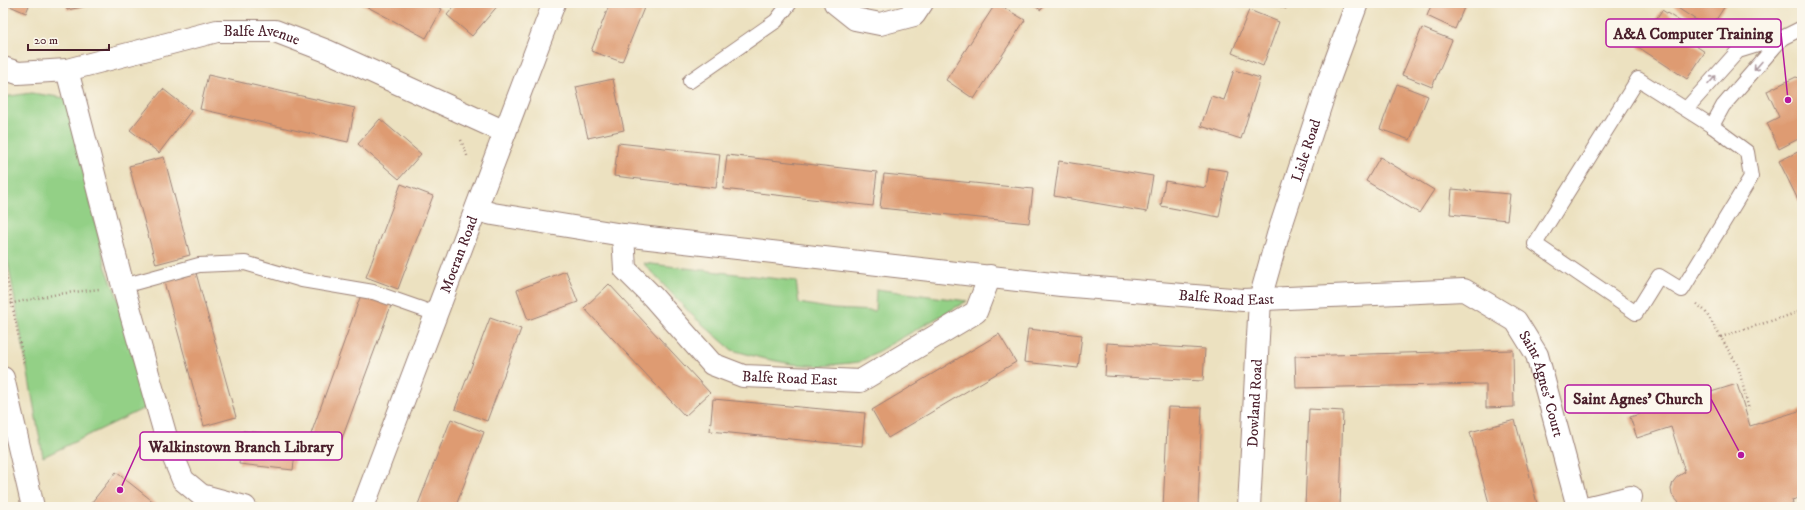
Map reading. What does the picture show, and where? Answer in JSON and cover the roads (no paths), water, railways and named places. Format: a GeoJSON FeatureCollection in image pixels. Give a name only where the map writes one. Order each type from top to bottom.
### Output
{"type":"FeatureCollection","features":[{"type":"Feature","properties":{"kind":"street","name":"Moeran Road"},"geometry":{"type":"LineString","coordinates":[[363,507],[554,3]]}},
{"type":"Feature","properties":{"kind":"street"},"geometry":{"type":"LineString","coordinates":[[835,3],[855,19],[880,24],[914,15],[922,3]]}},
{"type":"Feature","properties":{"kind":"street","name":"Lisle Road"},"geometry":{"type":"LineString","coordinates":[[1260,299],[1278,235],[1328,82],[1357,3]]}},
{"type":"Feature","properties":{"kind":"street","name":"Balfe Avenue"},"geometry":{"type":"LineString","coordinates":[[3,68],[18,73],[67,70],[217,31],[275,31],[327,51],[505,132]]}},
{"type":"Feature","properties":{"kind":"street"},"geometry":{"type":"LineString","coordinates":[[67,70],[123,286],[168,444],[183,480],[202,495],[246,507]]}},
{"type":"Feature","properties":{"kind":"street","name":"Balfe Road East"},"geometry":{"type":"LineString","coordinates":[[476,210],[623,235],[1061,285],[1243,300],[1464,290]]}},
{"type":"Feature","properties":{"kind":"street","name":"Balfe Road East"},"geometry":{"type":"LineString","coordinates":[[623,235],[625,269],[654,297],[712,364],[743,376],[860,381],[976,312],[990,276]]}},
{"type":"Feature","properties":{"kind":"street","name":"Saint Agnes' Court"},"geometry":{"type":"LineString","coordinates":[[1464,290],[1516,321],[1537,355],[1578,507]]}},
{"type":"Feature","properties":{"kind":"street","name":"Dowland Road"},"geometry":{"type":"LineString","coordinates":[[1249,507],[1260,299]]}},
{"type":"Feature","properties":{"kind":"street"},"geometry":{"type":"LineString","coordinates":[[3,378],[33,507]]}},
{"type":"Feature","properties":{"kind":"street"},"geometry":{"type":"LineString","coordinates":[[1590,507],[1631,497]]}},
{"type":"Feature","properties":{"kind":"street"},"geometry":{"type":"LineString","coordinates":[[357,507],[363,507]]}},
{"type":"Feature","properties":{"kind":"lane"},"geometry":{"type":"LineString","coordinates":[[690,81],[776,21],[790,3]]}},
{"type":"Feature","properties":{"kind":"lane"},"geometry":{"type":"LineString","coordinates":[[1686,109],[1738,51],[1784,37],[1802,28]]}},
{"type":"Feature","properties":{"kind":"lane"},"geometry":{"type":"LineString","coordinates":[[1712,126],[1723,106],[1784,37]]}},
{"type":"Feature","properties":{"kind":"lane"},"geometry":{"type":"LineString","coordinates":[[1638,80],[1686,109],[1747,152],[1751,177],[1682,290],[1659,276],[1636,313],[1535,244],[1638,80]]}},
{"type":"Feature","properties":{"kind":"lane"},"geometry":{"type":"LineString","coordinates":[[123,286],[198,265],[245,263],[302,280],[373,292],[436,314]]}},
{"type":"Feature","properties":{"kind":"place","name":"A&A Computer Training"},"geometry":{"type":"Point","coordinates":[1788,100]}},
{"type":"Feature","properties":{"kind":"place","name":"Saint Agnes' Church"},"geometry":{"type":"Point","coordinates":[1741,455]}},
{"type":"Feature","properties":{"kind":"place","name":"Walkinstown Branch Library"},"geometry":{"type":"Point","coordinates":[120,490]}}]}
